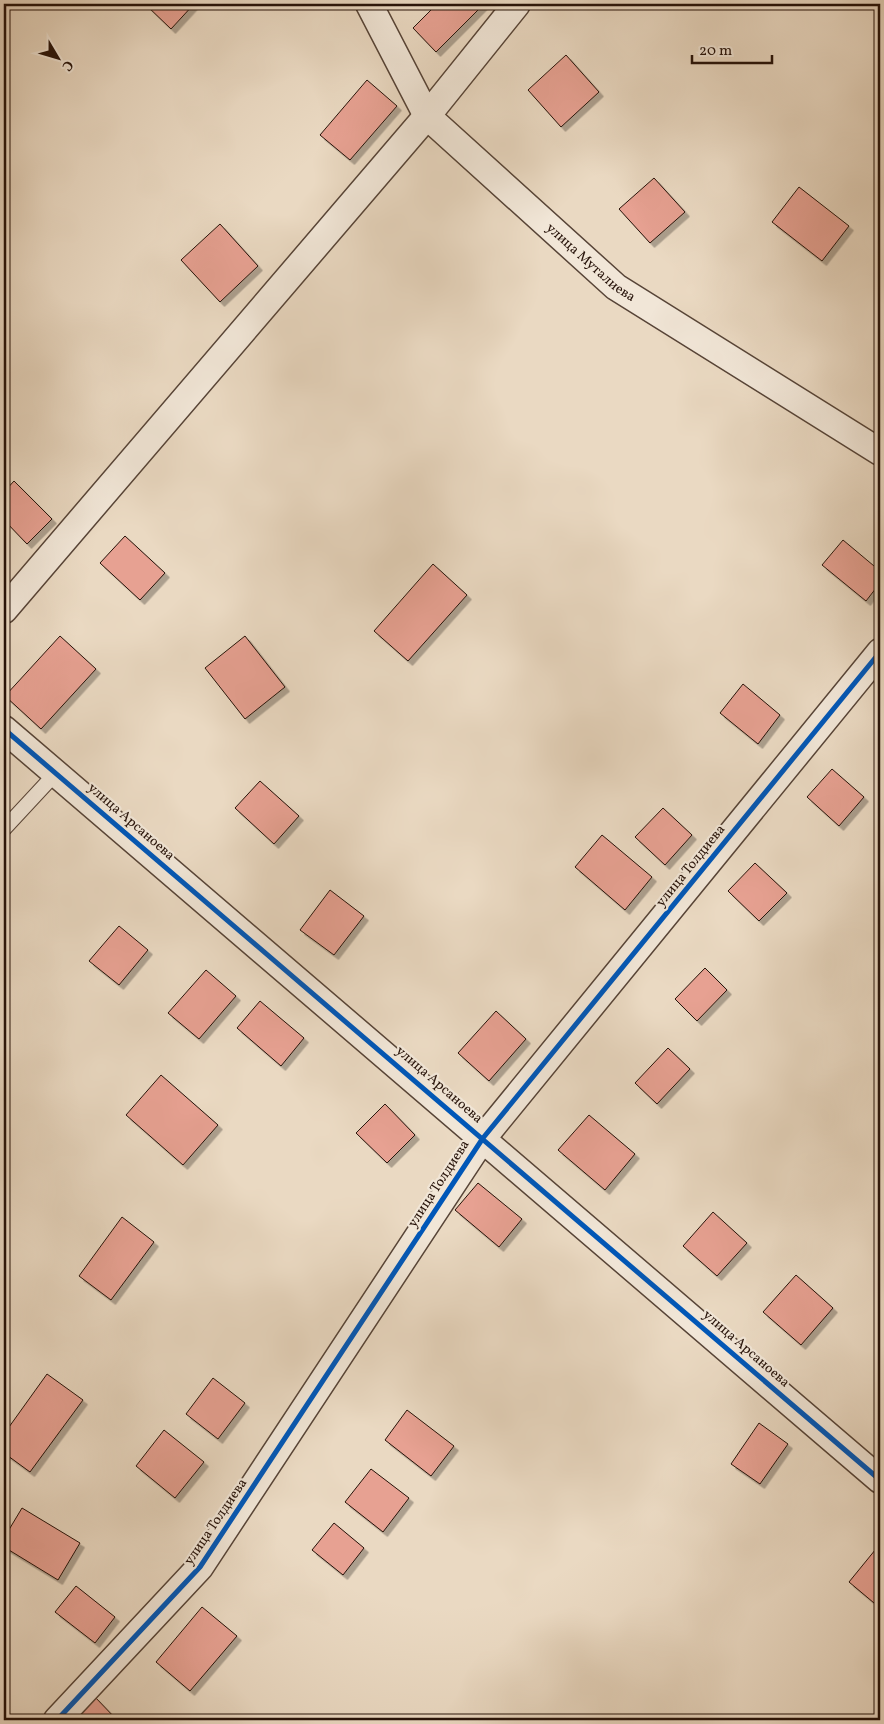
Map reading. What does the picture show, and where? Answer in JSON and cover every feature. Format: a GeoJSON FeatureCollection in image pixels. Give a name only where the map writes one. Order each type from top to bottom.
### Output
{"type":"FeatureCollection","features":[{"type":"Feature","properties":{"kind":"street","name":"улица Муталиева"},"geometry":{"type":"LineString","coordinates":[[369,4],[427,116],[616,287],[880,452]]}},
{"type":"Feature","properties":{"kind":"street"},"geometry":{"type":"LineString","coordinates":[[4,610],[427,116],[517,4]]}},
{"type":"Feature","properties":{"kind":"street","name":"улица Толдиева"},"geometry":{"type":"LineString","coordinates":[[57,1720],[200,1568],[483,1138],[880,652]]}},
{"type":"Feature","properties":{"kind":"street","name":"улица Арсаноева"},"geometry":{"type":"LineString","coordinates":[[4,729],[880,1480]]}},
{"type":"Feature","properties":{"kind":"lane"},"geometry":{"type":"LineString","coordinates":[[4,829],[56,773]]}},
{"type":"Feature","properties":{"kind":"building"},"geometry":{"type":"Polygon","coordinates":[[[145,4],[194,4],[171,29],[145,4]]]}},
{"type":"Feature","properties":{"kind":"building"},"geometry":{"type":"Polygon","coordinates":[[[437,4],[484,4],[436,52],[413,28],[437,4]]]}},
{"type":"Feature","properties":{"kind":"building"},"geometry":{"type":"Polygon","coordinates":[[[566,55],[599,92],[561,127],[528,90],[566,55]]]}},
{"type":"Feature","properties":{"kind":"building"},"geometry":{"type":"Polygon","coordinates":[[[367,80],[397,106],[350,160],[320,135],[367,80]]]}},
{"type":"Feature","properties":{"kind":"building"},"geometry":{"type":"Polygon","coordinates":[[[654,178],[685,212],[650,243],[619,209],[654,178]]]}},
{"type":"Feature","properties":{"kind":"building"},"geometry":{"type":"Polygon","coordinates":[[[799,187],[849,226],[822,261],[772,222],[799,187]]]}},
{"type":"Feature","properties":{"kind":"building"},"geometry":{"type":"Polygon","coordinates":[[[220,224],[258,266],[220,302],[181,260],[220,224]]]}},
{"type":"Feature","properties":{"kind":"building"},"geometry":{"type":"Polygon","coordinates":[[[14,481],[52,519],[27,544],[4,520],[4,492],[14,481]]]}},
{"type":"Feature","properties":{"kind":"building"},"geometry":{"type":"Polygon","coordinates":[[[125,536],[165,573],[140,600],[100,563],[125,536]]]}},
{"type":"Feature","properties":{"kind":"building"},"geometry":{"type":"Polygon","coordinates":[[[843,540],[880,571],[880,583],[866,601],[822,565],[843,540]]]}},
{"type":"Feature","properties":{"kind":"building"},"geometry":{"type":"Polygon","coordinates":[[[433,564],[467,595],[408,661],[374,631],[433,564]]]}},
{"type":"Feature","properties":{"kind":"building"},"geometry":{"type":"Polygon","coordinates":[[[60,636],[96,669],[41,729],[5,696],[60,636]]]}},
{"type":"Feature","properties":{"kind":"building"},"geometry":{"type":"Polygon","coordinates":[[[245,636],[285,687],[245,719],[205,668],[245,636]]]}},
{"type":"Feature","properties":{"kind":"building"},"geometry":{"type":"Polygon","coordinates":[[[743,684],[780,715],[758,744],[720,713],[743,684]]]}},
{"type":"Feature","properties":{"kind":"building"},"geometry":{"type":"Polygon","coordinates":[[[832,769],[864,797],[839,826],[807,797],[832,769]]]}},
{"type":"Feature","properties":{"kind":"building"},"geometry":{"type":"Polygon","coordinates":[[[260,781],[299,816],[274,844],[235,808],[260,781]]]}},
{"type":"Feature","properties":{"kind":"building"},"geometry":{"type":"Polygon","coordinates":[[[663,808],[692,835],[665,865],[635,837],[663,808]]]}},
{"type":"Feature","properties":{"kind":"building"},"geometry":{"type":"Polygon","coordinates":[[[602,835],[652,877],[625,910],[575,867],[602,835]]]}},
{"type":"Feature","properties":{"kind":"building"},"geometry":{"type":"Polygon","coordinates":[[[755,863],[787,893],[759,921],[728,891],[755,863]]]}},
{"type":"Feature","properties":{"kind":"building"},"geometry":{"type":"Polygon","coordinates":[[[330,890],[364,916],[334,955],[300,930],[330,890]]]}},
{"type":"Feature","properties":{"kind":"building"},"geometry":{"type":"Polygon","coordinates":[[[119,926],[148,950],[119,985],[89,961],[119,926]]]}},
{"type":"Feature","properties":{"kind":"building"},"geometry":{"type":"Polygon","coordinates":[[[705,968],[727,990],[697,1021],[675,999],[705,968]]]}},
{"type":"Feature","properties":{"kind":"building"},"geometry":{"type":"Polygon","coordinates":[[[206,970],[236,996],[199,1039],[168,1013],[206,970]]]}},
{"type":"Feature","properties":{"kind":"building"},"geometry":{"type":"Polygon","coordinates":[[[260,1001],[304,1038],[281,1066],[237,1028],[260,1001]]]}},
{"type":"Feature","properties":{"kind":"building"},"geometry":{"type":"Polygon","coordinates":[[[496,1011],[526,1039],[489,1081],[458,1053],[496,1011]]]}},
{"type":"Feature","properties":{"kind":"building"},"geometry":{"type":"Polygon","coordinates":[[[668,1048],[690,1069],[657,1104],[635,1083],[668,1048]]]}},
{"type":"Feature","properties":{"kind":"building"},"geometry":{"type":"Polygon","coordinates":[[[161,1075],[218,1125],[183,1165],[126,1115],[161,1075]]]}},
{"type":"Feature","properties":{"kind":"building"},"geometry":{"type":"Polygon","coordinates":[[[385,1104],[415,1135],[387,1163],[356,1133],[385,1104]]]}},
{"type":"Feature","properties":{"kind":"building"},"geometry":{"type":"Polygon","coordinates":[[[589,1115],[635,1154],[605,1190],[558,1150],[589,1115]]]}},
{"type":"Feature","properties":{"kind":"building"},"geometry":{"type":"Polygon","coordinates":[[[478,1183],[522,1219],[499,1247],[455,1210],[478,1183]]]}},
{"type":"Feature","properties":{"kind":"building"},"geometry":{"type":"Polygon","coordinates":[[[713,1212],[747,1243],[717,1276],[683,1246],[713,1212]]]}},
{"type":"Feature","properties":{"kind":"building"},"geometry":{"type":"Polygon","coordinates":[[[122,1217],[154,1242],[111,1300],[79,1276],[122,1217]]]}},
{"type":"Feature","properties":{"kind":"building"},"geometry":{"type":"Polygon","coordinates":[[[796,1275],[833,1308],[801,1345],[763,1312],[796,1275]]]}},
{"type":"Feature","properties":{"kind":"building"},"geometry":{"type":"Polygon","coordinates":[[[47,1374],[83,1400],[30,1472],[4,1453],[4,1434],[47,1374]]]}},
{"type":"Feature","properties":{"kind":"building"},"geometry":{"type":"Polygon","coordinates":[[[213,1378],[245,1403],[218,1439],[186,1414],[213,1378]]]}},
{"type":"Feature","properties":{"kind":"building"},"geometry":{"type":"Polygon","coordinates":[[[407,1410],[454,1446],[431,1476],[385,1440],[407,1410]]]}},
{"type":"Feature","properties":{"kind":"building"},"geometry":{"type":"Polygon","coordinates":[[[759,1423],[788,1444],[760,1484],[731,1464],[759,1423]]]}},
{"type":"Feature","properties":{"kind":"building"},"geometry":{"type":"Polygon","coordinates":[[[164,1430],[204,1462],[175,1498],[136,1466],[164,1430]]]}},
{"type":"Feature","properties":{"kind":"building"},"geometry":{"type":"Polygon","coordinates":[[[371,1469],[409,1498],[383,1532],[345,1502],[371,1469]]]}},
{"type":"Feature","properties":{"kind":"building"},"geometry":{"type":"Polygon","coordinates":[[[22,1508],[80,1543],[58,1580],[4,1547],[4,1538],[22,1508]]]}},
{"type":"Feature","properties":{"kind":"building"},"geometry":{"type":"Polygon","coordinates":[[[334,1523],[364,1548],[343,1575],[312,1550],[334,1523]]]}},
{"type":"Feature","properties":{"kind":"building"},"geometry":{"type":"Polygon","coordinates":[[[880,1544],[880,1608],[849,1582],[880,1544]]]}},
{"type":"Feature","properties":{"kind":"building"},"geometry":{"type":"Polygon","coordinates":[[[76,1586],[115,1617],[95,1643],[55,1612],[76,1586]]]}},
{"type":"Feature","properties":{"kind":"building"},"geometry":{"type":"Polygon","coordinates":[[[202,1607],[237,1636],[190,1691],[156,1662],[202,1607]]]}},
{"type":"Feature","properties":{"kind":"building"},"geometry":{"type":"Polygon","coordinates":[[[94,1696],[117,1720],[69,1720],[94,1696]]]}},
{"type":"Feature","properties":{"kind":"cycle path"},"geometry":{"type":"LineString","coordinates":[[57,1720],[200,1567],[483,1138],[880,652]]}},
{"type":"Feature","properties":{"kind":"cycle path"},"geometry":{"type":"LineString","coordinates":[[4,729],[880,1480]]}}]}
